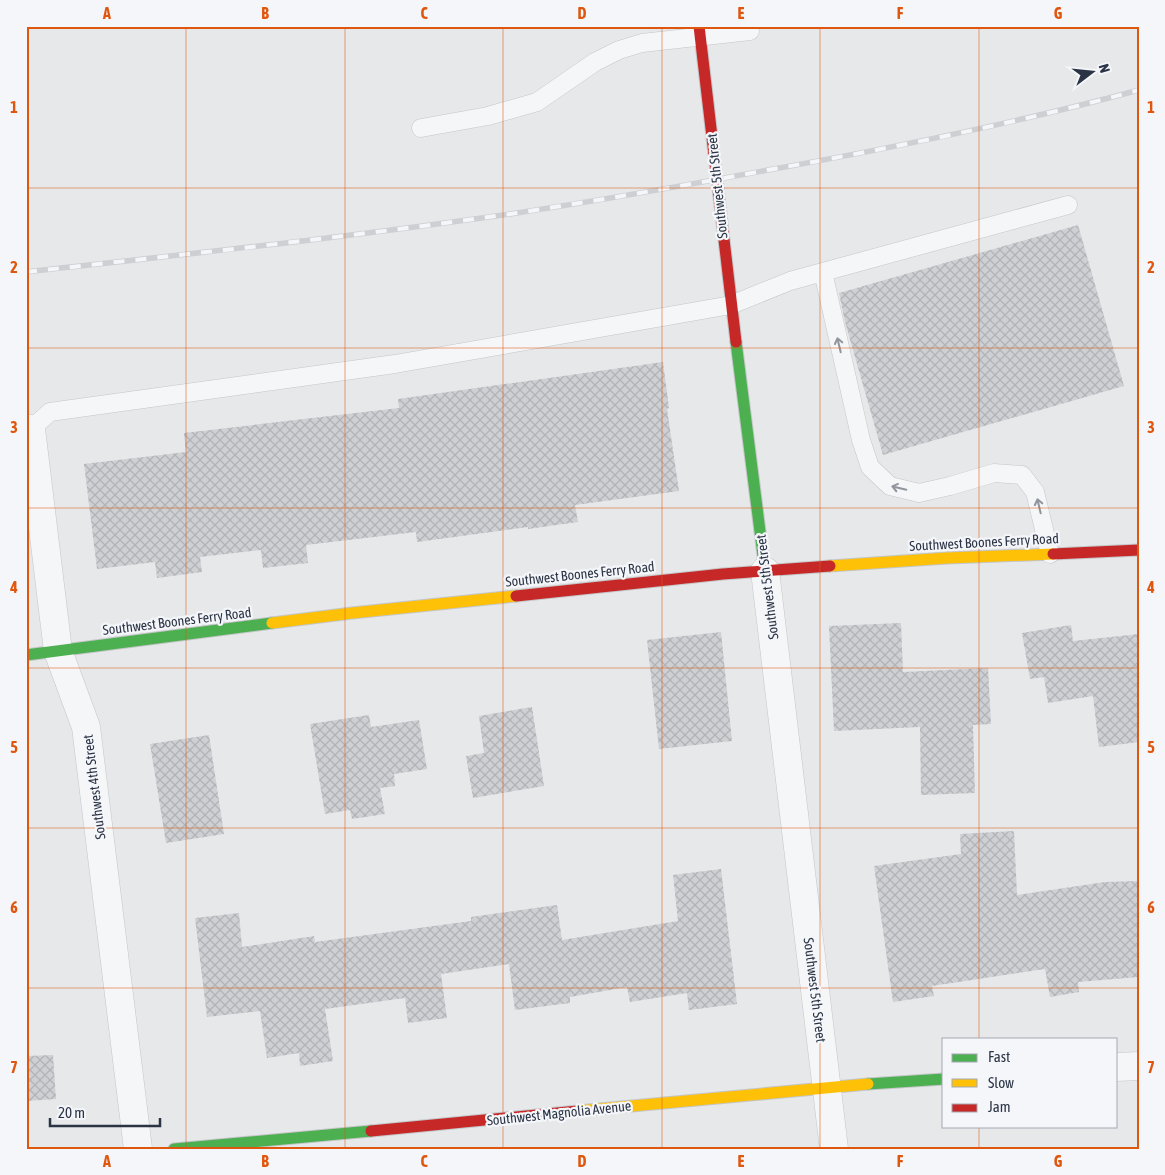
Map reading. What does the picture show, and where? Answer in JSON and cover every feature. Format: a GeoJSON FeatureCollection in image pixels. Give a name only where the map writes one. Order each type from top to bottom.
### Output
{"type":"FeatureCollection","features":[{"type":"Feature","properties":{"kind":"street","name":"Southwest 5th Street"},"geometry":{"type":"LineString","coordinates":[[699,31],[730,305],[765,572],[834,1149]]}},
{"type":"Feature","properties":{"kind":"street","name":"Southwest 4th Street"},"geometry":{"type":"LineString","coordinates":[[31,429],[58,651],[86,727],[138,1149]]}},
{"type":"Feature","properties":{"kind":"street","name":"Southwest Boones Ferry Road"},"geometry":{"type":"LineString","coordinates":[[26,655],[362,612],[723,574],[947,558],[1139,550]]}},
{"type":"Feature","properties":{"kind":"street"},"geometry":{"type":"LineString","coordinates":[[1118,1068],[1139,1066]]}},
{"type":"Feature","properties":{"kind":"street","name":"Southwest Magnolia Avenue"},"geometry":{"type":"LineString","coordinates":[[174,1149],[827,1086],[942,1079]]}},
{"type":"Feature","properties":{"kind":"lane"},"geometry":{"type":"LineString","coordinates":[[421,128],[488,116],[538,102],[595,62],[619,50],[642,43],[699,31],[750,31]]}},
{"type":"Feature","properties":{"kind":"lane"},"geometry":{"type":"LineString","coordinates":[[31,429],[50,412],[395,364],[730,305],[790,281],[1068,205]]}},
{"type":"Feature","properties":{"kind":"lane"},"geometry":{"type":"LineString","coordinates":[[823,272],[861,440],[870,467],[890,486],[918,493],[994,473],[1022,475],[1035,492],[1050,554]]}},
{"type":"Feature","properties":{"kind":"building"},"geometry":{"type":"Polygon","coordinates":[[[1078,225],[1124,386],[883,455],[845,322],[839,293],[1078,225]]]}},
{"type":"Feature","properties":{"kind":"building"},"geometry":{"type":"Polygon","coordinates":[[[663,362],[669,408],[667,409],[679,491],[575,505],[578,522],[417,542],[416,532],[306,545],[308,563],[263,568],[261,550],[200,557],[202,572],[157,578],[155,562],[97,569],[84,464],[186,452],[184,433],[399,408],[398,399],[663,362]]]}},
{"type":"Feature","properties":{"kind":"building"},"geometry":{"type":"Polygon","coordinates":[[[901,623],[903,672],[988,668],[991,724],[973,725],[975,793],[921,795],[920,727],[834,731],[829,626],[901,623]]]}},
{"type":"Feature","properties":{"kind":"building"},"geometry":{"type":"Polygon","coordinates":[[[1071,625],[1073,641],[1139,634],[1139,742],[1099,747],[1093,696],[1048,703],[1044,677],[1030,679],[1022,633],[1071,625]]]}},
{"type":"Feature","properties":{"kind":"building"},"geometry":{"type":"Polygon","coordinates":[[[721,632],[732,741],[659,749],[647,640],[721,632]]]}},
{"type":"Feature","properties":{"kind":"building"},"geometry":{"type":"Polygon","coordinates":[[[532,707],[544,786],[473,798],[466,756],[484,753],[479,716],[532,707]]]}},
{"type":"Feature","properties":{"kind":"building"},"geometry":{"type":"Polygon","coordinates":[[[369,715],[371,727],[419,720],[427,769],[394,774],[395,786],[380,788],[385,814],[352,819],[350,810],[325,814],[310,724],[369,715]]]}},
{"type":"Feature","properties":{"kind":"building"},"geometry":{"type":"Polygon","coordinates":[[[209,735],[224,834],[166,843],[150,744],[209,735]]]}},
{"type":"Feature","properties":{"kind":"building"},"geometry":{"type":"Polygon","coordinates":[[[1014,831],[1017,895],[1105,882],[1139,881],[1139,977],[1078,982],[1079,992],[1050,997],[1045,969],[932,986],[934,996],[893,1002],[874,866],[961,854],[960,834],[1014,831]]]}},
{"type":"Feature","properties":{"kind":"building"},"geometry":{"type":"Polygon","coordinates":[[[721,869],[737,1004],[689,1010],[687,993],[630,1002],[627,987],[570,997],[570,1003],[515,1010],[509,964],[441,974],[447,1018],[408,1023],[405,998],[325,1009],[333,1061],[300,1066],[299,1053],[267,1058],[260,1011],[207,1017],[195,918],[239,913],[242,947],[314,936],[315,942],[471,921],[471,917],[557,905],[562,940],[678,921],[673,875],[721,869]]]}},
{"type":"Feature","properties":{"kind":"building"},"geometry":{"type":"Polygon","coordinates":[[[53,1055],[56,1099],[26,1101],[26,1056],[53,1055]]]}},
{"type":"Feature","properties":{"kind":"railway"},"geometry":{"type":"LineString","coordinates":[[26,272],[390,230],[574,204],[908,144],[1001,124],[1139,90]]}},
{"type":"Feature","properties":{"kind":"traffic: fast"},"geometry":{"type":"LineString","coordinates":[[736,342],[765,571]]}},
{"type":"Feature","properties":{"kind":"traffic: fast"},"geometry":{"type":"LineString","coordinates":[[26,655],[272,623]]}},
{"type":"Feature","properties":{"kind":"traffic: fast"},"geometry":{"type":"LineString","coordinates":[[868,1084],[942,1079]]}},
{"type":"Feature","properties":{"kind":"traffic: fast"},"geometry":{"type":"LineString","coordinates":[[174,1149],[371,1131]]}},
{"type":"Feature","properties":{"kind":"traffic: slow"},"geometry":{"type":"LineString","coordinates":[[830,566],[947,558],[1053,554]]}},
{"type":"Feature","properties":{"kind":"traffic: slow"},"geometry":{"type":"LineString","coordinates":[[272,623],[516,596]]}},
{"type":"Feature","properties":{"kind":"traffic: slow"},"geometry":{"type":"LineString","coordinates":[[578,1111],[868,1084]]}},
{"type":"Feature","properties":{"kind":"traffic: jam"},"geometry":{"type":"LineString","coordinates":[[699,26],[736,342]]}},
{"type":"Feature","properties":{"kind":"traffic: jam"},"geometry":{"type":"LineString","coordinates":[[1053,554],[1139,550]]}},
{"type":"Feature","properties":{"kind":"traffic: jam"},"geometry":{"type":"LineString","coordinates":[[516,596],[723,574],[830,566]]}},
{"type":"Feature","properties":{"kind":"traffic: jam"},"geometry":{"type":"LineString","coordinates":[[371,1131],[578,1111]]}}]}
